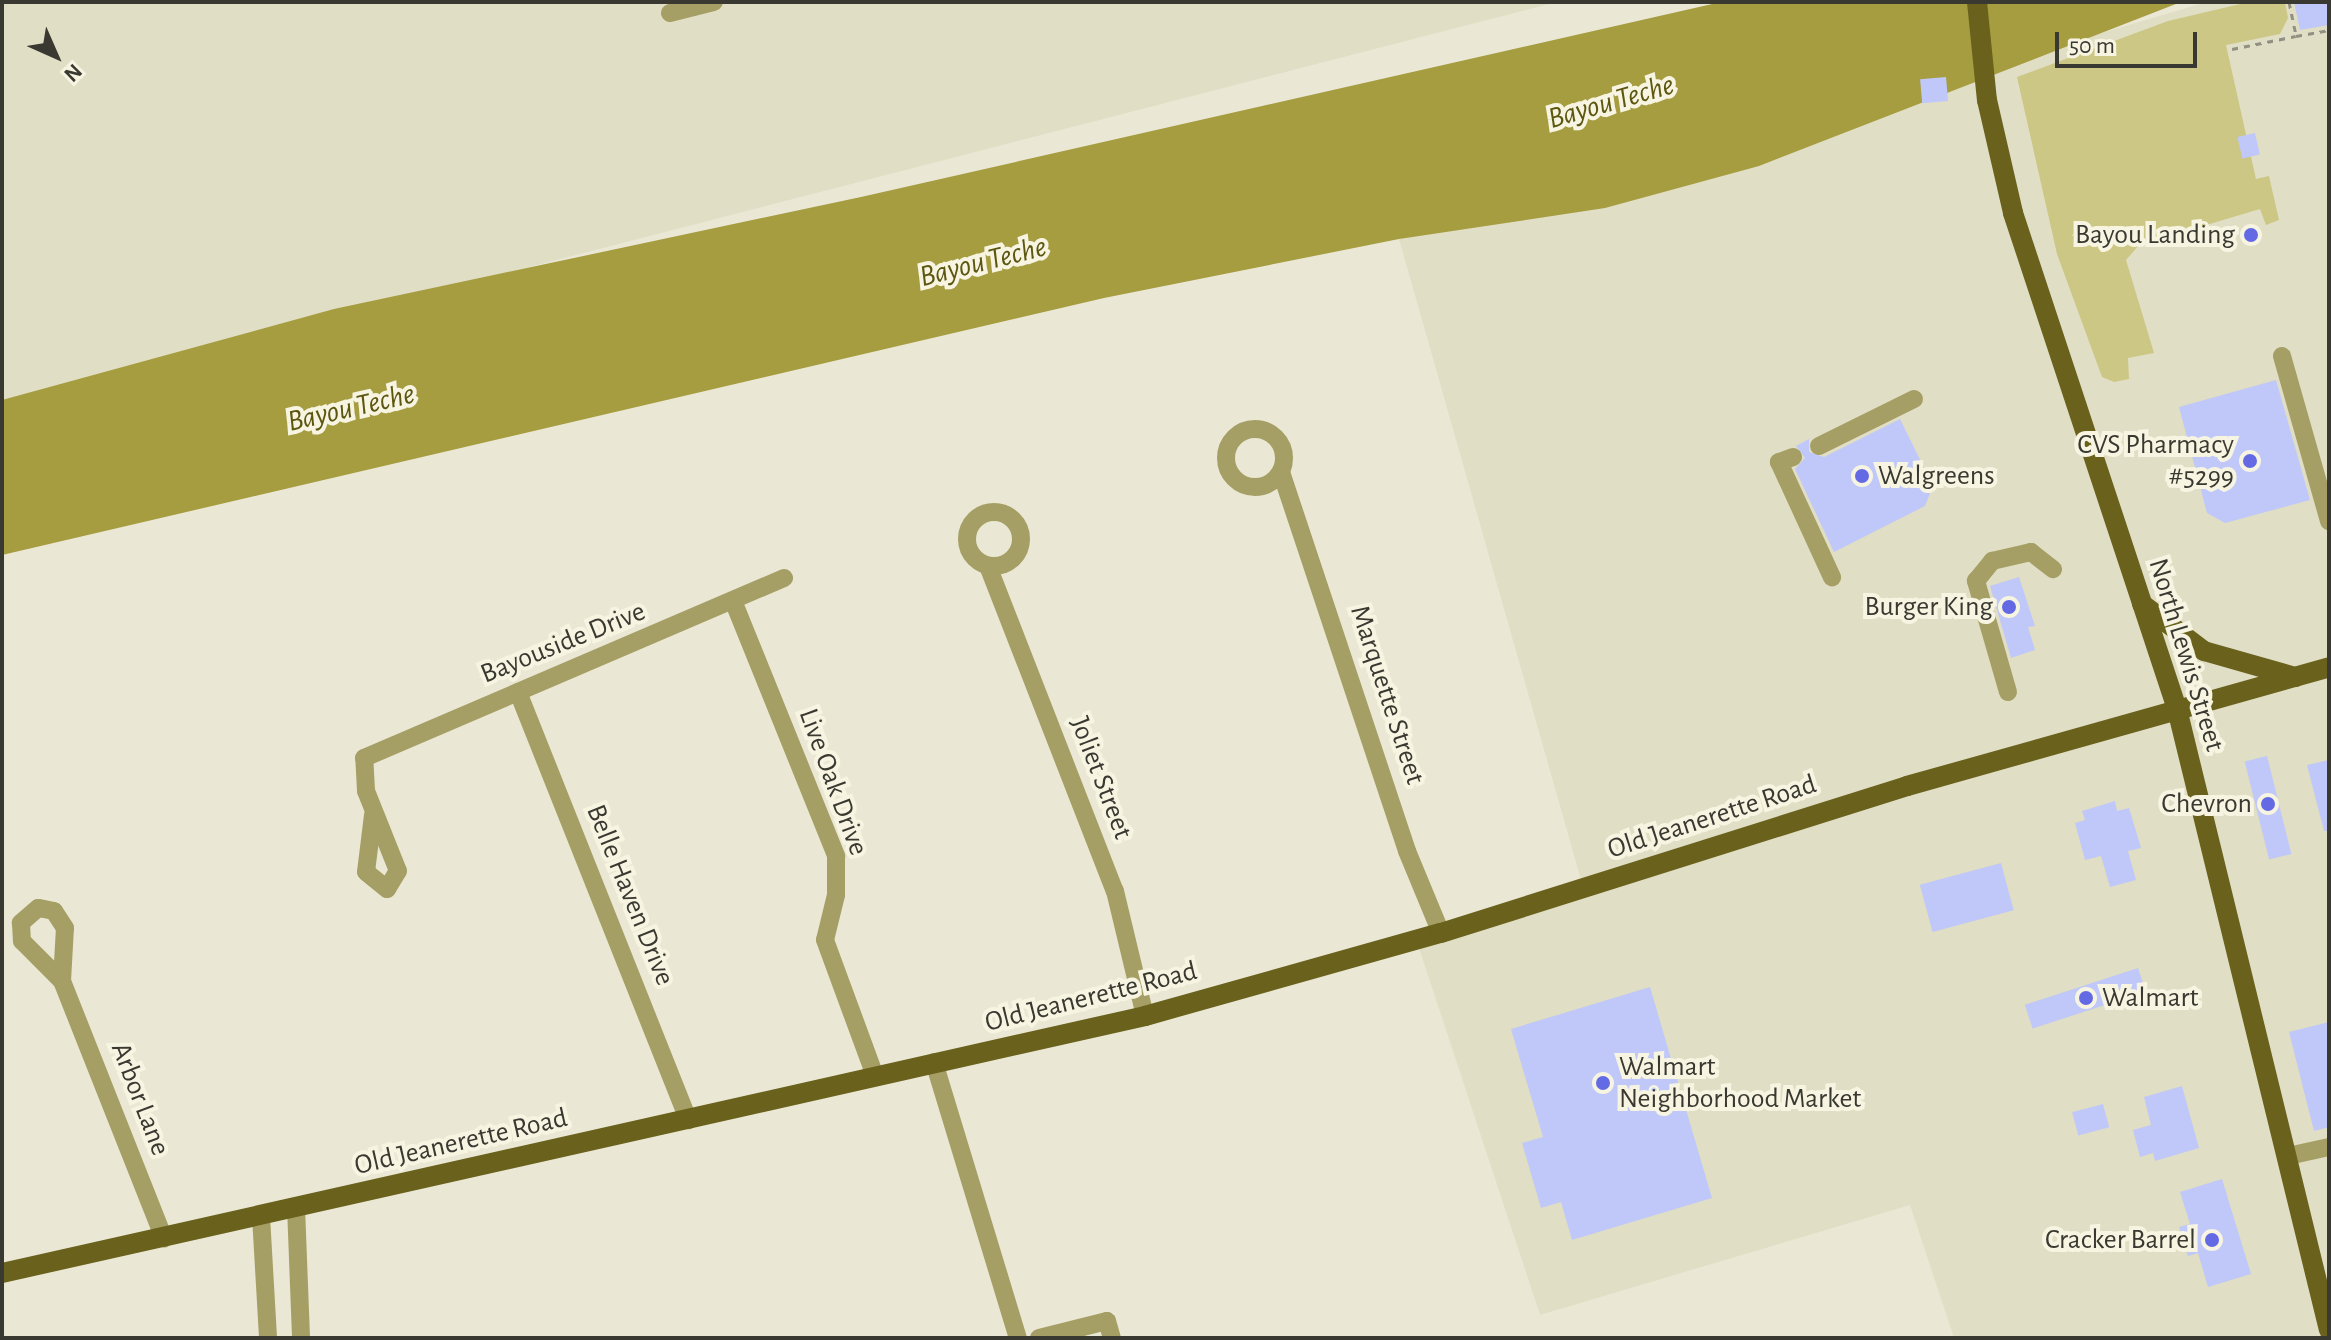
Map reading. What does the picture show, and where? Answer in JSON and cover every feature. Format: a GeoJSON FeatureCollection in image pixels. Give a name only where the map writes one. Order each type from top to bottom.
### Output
{"type":"FeatureCollection","features":[{"type":"Feature","properties":{"kind":"main road","name":"North Lewis Street"},"geometry":{"type":"LineString","coordinates":[[1977,2],[1997,151],[2177,709],[2288,1156],[2322,1269],[2329,1330]]}},
{"type":"Feature","properties":{"kind":"main road"},"geometry":{"type":"LineString","coordinates":[[2142,604],[2204,651],[2295,677]]}},
{"type":"Feature","properties":{"kind":"main road","name":"Old Jeanerette Road"},"geometry":{"type":"LineString","coordinates":[[2,1273],[688,1120],[874,1073],[1145,1016],[1441,933],[1797,819],[2329,667]]}},
{"type":"Feature","properties":{"kind":"street"},"geometry":{"type":"LineString","coordinates":[[670,13],[714,2]]}},
{"type":"Feature","properties":{"kind":"street"},"geometry":{"type":"LineString","coordinates":[[2282,356],[2329,521]]}},
{"type":"Feature","properties":{"kind":"street"},"geometry":{"type":"LineString","coordinates":[[1819,446],[1914,399]]}},
{"type":"Feature","properties":{"kind":"street"},"geometry":{"type":"LineString","coordinates":[[1793,457],[1779,462],[1832,577]]}},
{"type":"Feature","properties":{"kind":"street","name":"Marquette Street"},"geometry":{"type":"LineString","coordinates":[[1281,472],[1407,851],[1441,933]]}},
{"type":"Feature","properties":{"kind":"street"},"geometry":{"type":"LineString","coordinates":[[2008,692],[1976,581],[1992,561],[2031,552],[2053,569]]}},
{"type":"Feature","properties":{"kind":"street","name":"Joliet Street"},"geometry":{"type":"LineString","coordinates":[[988,566],[1115,891],[1145,1016]]}},
{"type":"Feature","properties":{"kind":"street","name":"Bayouside Drive"},"geometry":{"type":"LineString","coordinates":[[373,815],[364,758],[734,603],[784,578]]}},
{"type":"Feature","properties":{"kind":"street","name":"Live Oak Drive"},"geometry":{"type":"LineString","coordinates":[[734,603],[836,856],[836,895],[825,940],[874,1073]]}},
{"type":"Feature","properties":{"kind":"street","name":"Belle Haven Drive"},"geometry":{"type":"LineString","coordinates":[[518,692],[688,1120]]}},
{"type":"Feature","properties":{"kind":"street","name":"Arbor Lane"},"geometry":{"type":"LineString","coordinates":[[62,981],[164,1238]]}},
{"type":"Feature","properties":{"kind":"street"},"geometry":{"type":"LineString","coordinates":[[934,1062],[1018,1338]]}},
{"type":"Feature","properties":{"kind":"street"},"geometry":{"type":"LineString","coordinates":[[2288,1156],[2329,1147]]}},
{"type":"Feature","properties":{"kind":"street"},"geometry":{"type":"LineString","coordinates":[[296,1207],[301,1338]]}},
{"type":"Feature","properties":{"kind":"street"},"geometry":{"type":"LineString","coordinates":[[261,1216],[268,1338]]}},
{"type":"Feature","properties":{"kind":"street"},"geometry":{"type":"LineString","coordinates":[[1039,1338],[1107,1321],[1112,1338]]}},
{"type":"Feature","properties":{"kind":"path"},"geometry":{"type":"LineString","coordinates":[[2289,2],[2296,36]]}},
{"type":"Feature","properties":{"kind":"path"},"geometry":{"type":"LineString","coordinates":[[2232,49],[2329,30]]}},
{"type":"Feature","properties":{"kind":"shaded area"},"geometry":{"type":"Polygon","coordinates":[[[2,2],[1557,2],[2,403],[2,2]]]}},
{"type":"Feature","properties":{"kind":"shaded area"},"geometry":{"type":"Polygon","coordinates":[[[2207,2],[2329,2],[2329,1338],[1954,1338],[1910,1205],[1540,1315],[1416,939],[1583,887],[1399,239],[2207,2]]]}},
{"type":"Feature","properties":{"kind":"shaded area"},"geometry":{"type":"Polygon","coordinates":[[[2249,2],[2285,2],[2288,18],[2280,34],[2226,45],[2256,179],[2269,176],[2279,220],[2266,225],[2260,209],[2139,245],[2126,260],[2154,353],[2128,358],[2129,379],[2114,382],[2102,377],[2057,254],[2017,77],[2168,21],[2249,2]]]}},
{"type":"Feature","properties":{"kind":"water","name":"Bayou Teche"},"geometry":{"type":"Polygon","coordinates":[[[1721,2],[2181,2],[1759,166],[1605,208],[1399,239],[1104,298],[2,555],[2,400],[334,309],[861,197],[1721,2]]]}},
{"type":"Feature","properties":{"kind":"building"},"geometry":{"type":"Polygon","coordinates":[[[2294,2],[2329,2],[2329,25],[2300,30],[2294,2]]]}},
{"type":"Feature","properties":{"kind":"building"},"geometry":{"type":"Polygon","coordinates":[[[1946,77],[1948,101],[1922,103],[1920,79],[1946,77]]]}},
{"type":"Feature","properties":{"kind":"building"},"geometry":{"type":"Polygon","coordinates":[[[2255,133],[2260,154],[2242,158],[2237,137],[2255,133]]]}},
{"type":"Feature","properties":{"kind":"building","name":"CVS Pharmacy #5299"},"geometry":{"type":"Polygon","coordinates":[[[2276,380],[2310,500],[2225,523],[2207,513],[2179,407],[2276,380]]]}},
{"type":"Feature","properties":{"kind":"building","name":"Walgreens"},"geometry":{"type":"Polygon","coordinates":[[[1900,419],[1933,486],[1925,506],[1834,552],[1795,469],[1805,458],[1796,446],[1809,439],[1809,452],[1824,457],[1900,419]]]}},
{"type":"Feature","properties":{"kind":"building","name":"Burger King"},"geometry":{"type":"Polygon","coordinates":[[[2019,577],[2035,626],[2028,627],[2035,650],[2011,658],[1990,586],[2019,577]]]}},
{"type":"Feature","properties":{"kind":"building","name":"Chevron"},"geometry":{"type":"Polygon","coordinates":[[[2267,756],[2291,854],[2269,860],[2245,762],[2267,756]]]}},
{"type":"Feature","properties":{"kind":"building"},"geometry":{"type":"Polygon","coordinates":[[[2329,760],[2329,831],[2324,831],[2307,765],[2329,760]]]}},
{"type":"Feature","properties":{"kind":"building"},"geometry":{"type":"Polygon","coordinates":[[[2115,801],[2117,811],[2129,808],[2141,848],[2128,851],[2136,880],[2110,887],[2101,856],[2085,860],[2075,823],[2085,820],[2082,811],[2115,801]]]}},
{"type":"Feature","properties":{"kind":"building"},"geometry":{"type":"Polygon","coordinates":[[[2001,863],[2014,910],[1933,932],[1920,885],[2001,863]]]}},
{"type":"Feature","properties":{"kind":"building","name":"Walmart"},"geometry":{"type":"Polygon","coordinates":[[[2138,968],[2146,992],[2033,1029],[2025,1005],[2138,968]]]}},
{"type":"Feature","properties":{"kind":"building","name":"Walmart Neighborhood Market"},"geometry":{"type":"Polygon","coordinates":[[[1650,987],[1712,1198],[1572,1240],[1561,1202],[1541,1208],[1522,1143],[1543,1137],[1511,1029],[1650,987]]]}},
{"type":"Feature","properties":{"kind":"building"},"geometry":{"type":"Polygon","coordinates":[[[2329,1022],[2329,1127],[2314,1131],[2289,1032],[2329,1022]]]}},
{"type":"Feature","properties":{"kind":"building"},"geometry":{"type":"Polygon","coordinates":[[[2182,1086],[2199,1148],[2155,1161],[2153,1153],[2140,1157],[2133,1130],[2151,1125],[2144,1097],[2182,1086]]]}},
{"type":"Feature","properties":{"kind":"building"},"geometry":{"type":"Polygon","coordinates":[[[2103,1104],[2109,1127],[2078,1135],[2072,1112],[2103,1104]]]}},
{"type":"Feature","properties":{"kind":"building","name":"Cracker Barrel"},"geometry":{"type":"Polygon","coordinates":[[[2222,1179],[2251,1274],[2208,1287],[2198,1253],[2188,1256],[2179,1227],[2190,1224],[2180,1192],[2222,1179]]]}},
{"type":"Feature","properties":{"kind":"place","name":"Bayou Landing"},"geometry":{"type":"Point","coordinates":[2251,235]}},
{"type":"Feature","properties":{"kind":"place","name":"CVS Pharmacy #5299"},"geometry":{"type":"Point","coordinates":[2250,461]}},
{"type":"Feature","properties":{"kind":"place","name":"Walgreens"},"geometry":{"type":"Point","coordinates":[1862,476]}},
{"type":"Feature","properties":{"kind":"place","name":"Burger King"},"geometry":{"type":"Point","coordinates":[2009,607]}},
{"type":"Feature","properties":{"kind":"place","name":"Chevron"},"geometry":{"type":"Point","coordinates":[2268,804]}},
{"type":"Feature","properties":{"kind":"place","name":"Walmart"},"geometry":{"type":"Point","coordinates":[2086,998]}},
{"type":"Feature","properties":{"kind":"place","name":"Walmart Neighborhood Market"},"geometry":{"type":"Point","coordinates":[1603,1083]}},
{"type":"Feature","properties":{"kind":"place","name":"Cracker Barrel"},"geometry":{"type":"Point","coordinates":[2212,1240]}}]}
